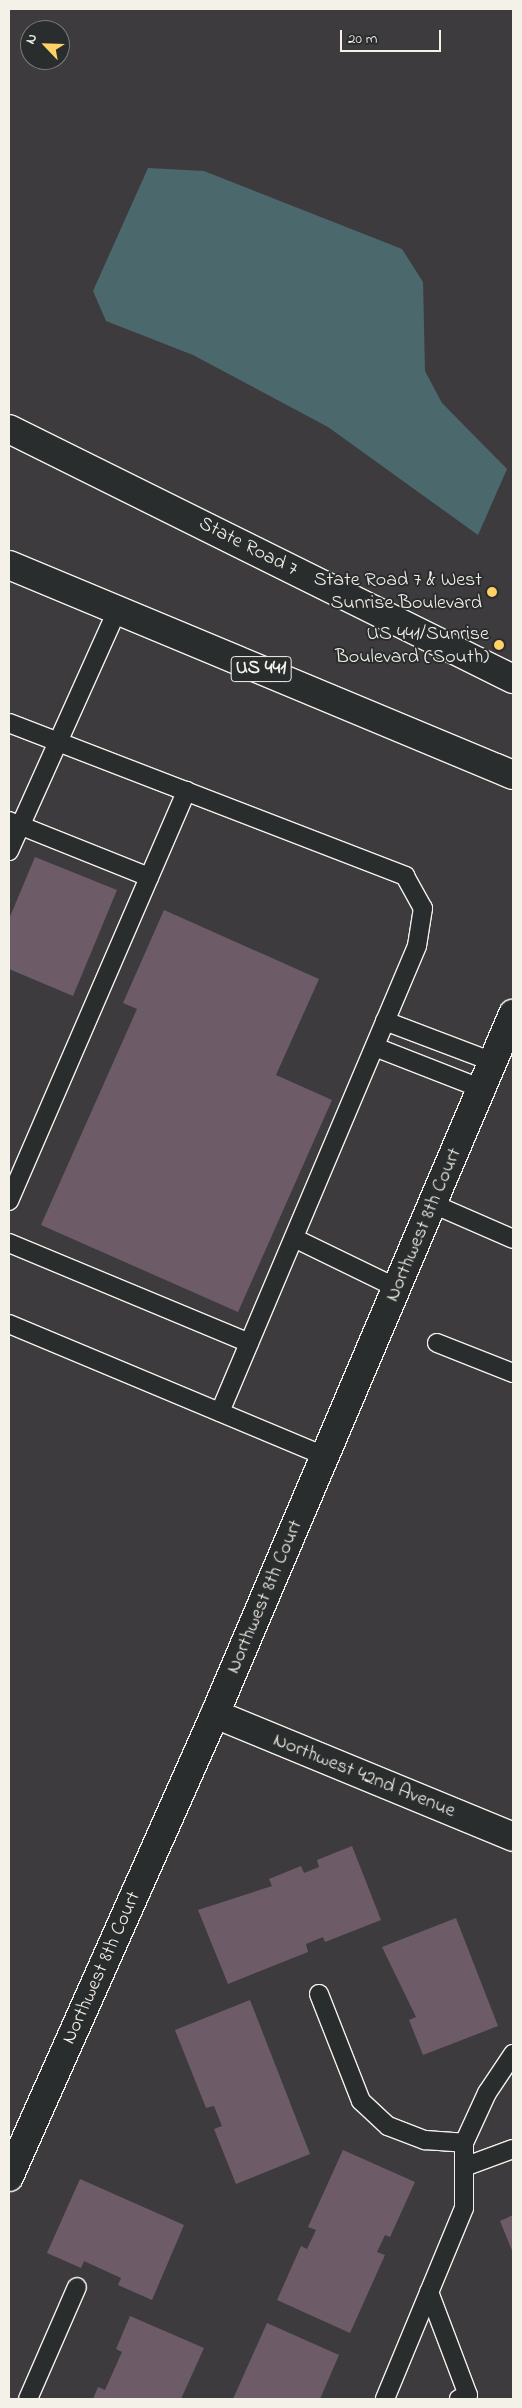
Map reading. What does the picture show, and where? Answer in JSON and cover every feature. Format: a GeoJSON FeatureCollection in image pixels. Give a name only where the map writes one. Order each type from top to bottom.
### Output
{"type":"FeatureCollection","features":[{"type":"Feature","properties":{"kind":"street","name":"State Road 7"},"geometry":{"type":"LineString","coordinates":[[9,429],[513,679]]}},
{"type":"Feature","properties":{"kind":"street","name":"US 441"},"geometry":{"type":"LineString","coordinates":[[9,565],[513,775]]}},
{"type":"Feature","properties":{"kind":"street","name":"Northwest 8th Court"},"geometry":{"type":"LineString","coordinates":[[9,2177],[215,1714],[513,1014]]}},
{"type":"Feature","properties":{"kind":"street","name":"Northwest 42nd Avenue"},"geometry":{"type":"LineString","coordinates":[[215,1714],[513,1837]]}},
{"type":"Feature","properties":{"kind":"lane"},"geometry":{"type":"LineString","coordinates":[[9,851],[14,823],[118,609]]}},
{"type":"Feature","properties":{"kind":"lane"},"geometry":{"type":"LineString","coordinates":[[9,723],[405,876],[423,908],[417,946],[220,1412]]}},
{"type":"Feature","properties":{"kind":"lane"},"geometry":{"type":"LineString","coordinates":[[9,1200],[186,792]]}},
{"type":"Feature","properties":{"kind":"lane"},"geometry":{"type":"LineString","coordinates":[[14,823],[149,877]]}},
{"type":"Feature","properties":{"kind":"lane"},"geometry":{"type":"LineString","coordinates":[[385,1021],[493,1062]]}},
{"type":"Feature","properties":{"kind":"lane"},"geometry":{"type":"LineString","coordinates":[[375,1047],[482,1089]]}},
{"type":"Feature","properties":{"kind":"lane"},"geometry":{"type":"LineString","coordinates":[[433,1204],[513,1240]]}},
{"type":"Feature","properties":{"kind":"lane"},"geometry":{"type":"LineString","coordinates":[[294,1238],[397,1288]]}},
{"type":"Feature","properties":{"kind":"lane"},"geometry":{"type":"LineString","coordinates":[[9,1243],[249,1343]]}},
{"type":"Feature","properties":{"kind":"lane"},"geometry":{"type":"LineString","coordinates":[[9,1324],[325,1456]]}},
{"type":"Feature","properties":{"kind":"lane"},"geometry":{"type":"LineString","coordinates":[[437,1344],[513,1373]]}},
{"type":"Feature","properties":{"kind":"lane"},"geometry":{"type":"LineString","coordinates":[[319,1994],[361,2101],[388,2126],[425,2140],[464,2143]]}},
{"type":"Feature","properties":{"kind":"lane"},"geometry":{"type":"LineString","coordinates":[[385,2399],[464,2208],[464,2143],[487,2093],[513,2054]]}},
{"type":"Feature","properties":{"kind":"lane"},"geometry":{"type":"LineString","coordinates":[[464,2167],[513,2149]]}},
{"type":"Feature","properties":{"kind":"lane"},"geometry":{"type":"LineString","coordinates":[[28,2399],[77,2287]]}},
{"type":"Feature","properties":{"kind":"lane"},"geometry":{"type":"LineString","coordinates":[[429,2292],[468,2396],[458,2399]]}},
{"type":"Feature","properties":{"kind":"water"},"geometry":{"type":"Polygon","coordinates":[[[148,168],[204,171],[402,249],[423,282],[425,371],[442,403],[507,469],[478,535],[328,427],[193,355],[106,321],[93,291],[148,168]]]}},
{"type":"Feature","properties":{"kind":"building"},"geometry":{"type":"Polygon","coordinates":[[[35,857],[117,890],[73,996],[9,969],[9,919],[35,857]]]}},
{"type":"Feature","properties":{"kind":"building"},"geometry":{"type":"Polygon","coordinates":[[[164,910],[319,979],[276,1075],[332,1100],[238,1312],[41,1225],[137,1009],[123,1003],[164,910]]]}},
{"type":"Feature","properties":{"kind":"building"},"geometry":{"type":"Polygon","coordinates":[[[352,1846],[381,1920],[325,1942],[323,1937],[306,1944],[308,1952],[228,1984],[198,1910],[272,1886],[269,1879],[301,1866],[304,1873],[319,1867],[317,1860],[352,1846]]]}},
{"type":"Feature","properties":{"kind":"building"},"geometry":{"type":"Polygon","coordinates":[[[456,1918],[498,2026],[423,2055],[409,2020],[416,2017],[382,1947],[456,1918]]]}},
{"type":"Feature","properties":{"kind":"building"},"geometry":{"type":"Polygon","coordinates":[[[250,2000],[310,2154],[236,2184],[214,2129],[222,2126],[214,2106],[206,2108],[175,2030],[250,2000]]]}},
{"type":"Feature","properties":{"kind":"building"},"geometry":{"type":"Polygon","coordinates":[[[343,2150],[415,2182],[390,2237],[385,2235],[377,2252],[385,2255],[350,2333],[277,2300],[301,2246],[307,2249],[316,2230],[308,2227],[343,2150]]]}},
{"type":"Feature","properties":{"kind":"building"},"geometry":{"type":"Polygon","coordinates":[[[80,2179],[184,2225],[152,2300],[118,2285],[121,2278],[84,2261],[81,2268],[47,2253],[80,2179]]]}},
{"type":"Feature","properties":{"kind":"building"},"geometry":{"type":"Polygon","coordinates":[[[513,2215],[513,2253],[500,2221],[513,2215]]]}},
{"type":"Feature","properties":{"kind":"building"},"geometry":{"type":"Polygon","coordinates":[[[130,2316],[204,2348],[181,2399],[93,2399],[98,2387],[105,2390],[122,2352],[116,2349],[130,2316]]]}},
{"type":"Feature","properties":{"kind":"building"},"geometry":{"type":"Polygon","coordinates":[[[267,2323],[339,2355],[320,2399],[233,2399],[267,2323]]]}},
{"type":"Feature","properties":{"kind":"place","name":"State Road 7 & West Sunrise Boulevard"},"geometry":{"type":"Point","coordinates":[492,592]}},
{"type":"Feature","properties":{"kind":"place","name":"US 441/Sunrise Boulevard (South)"},"geometry":{"type":"Point","coordinates":[499,645]}}]}
